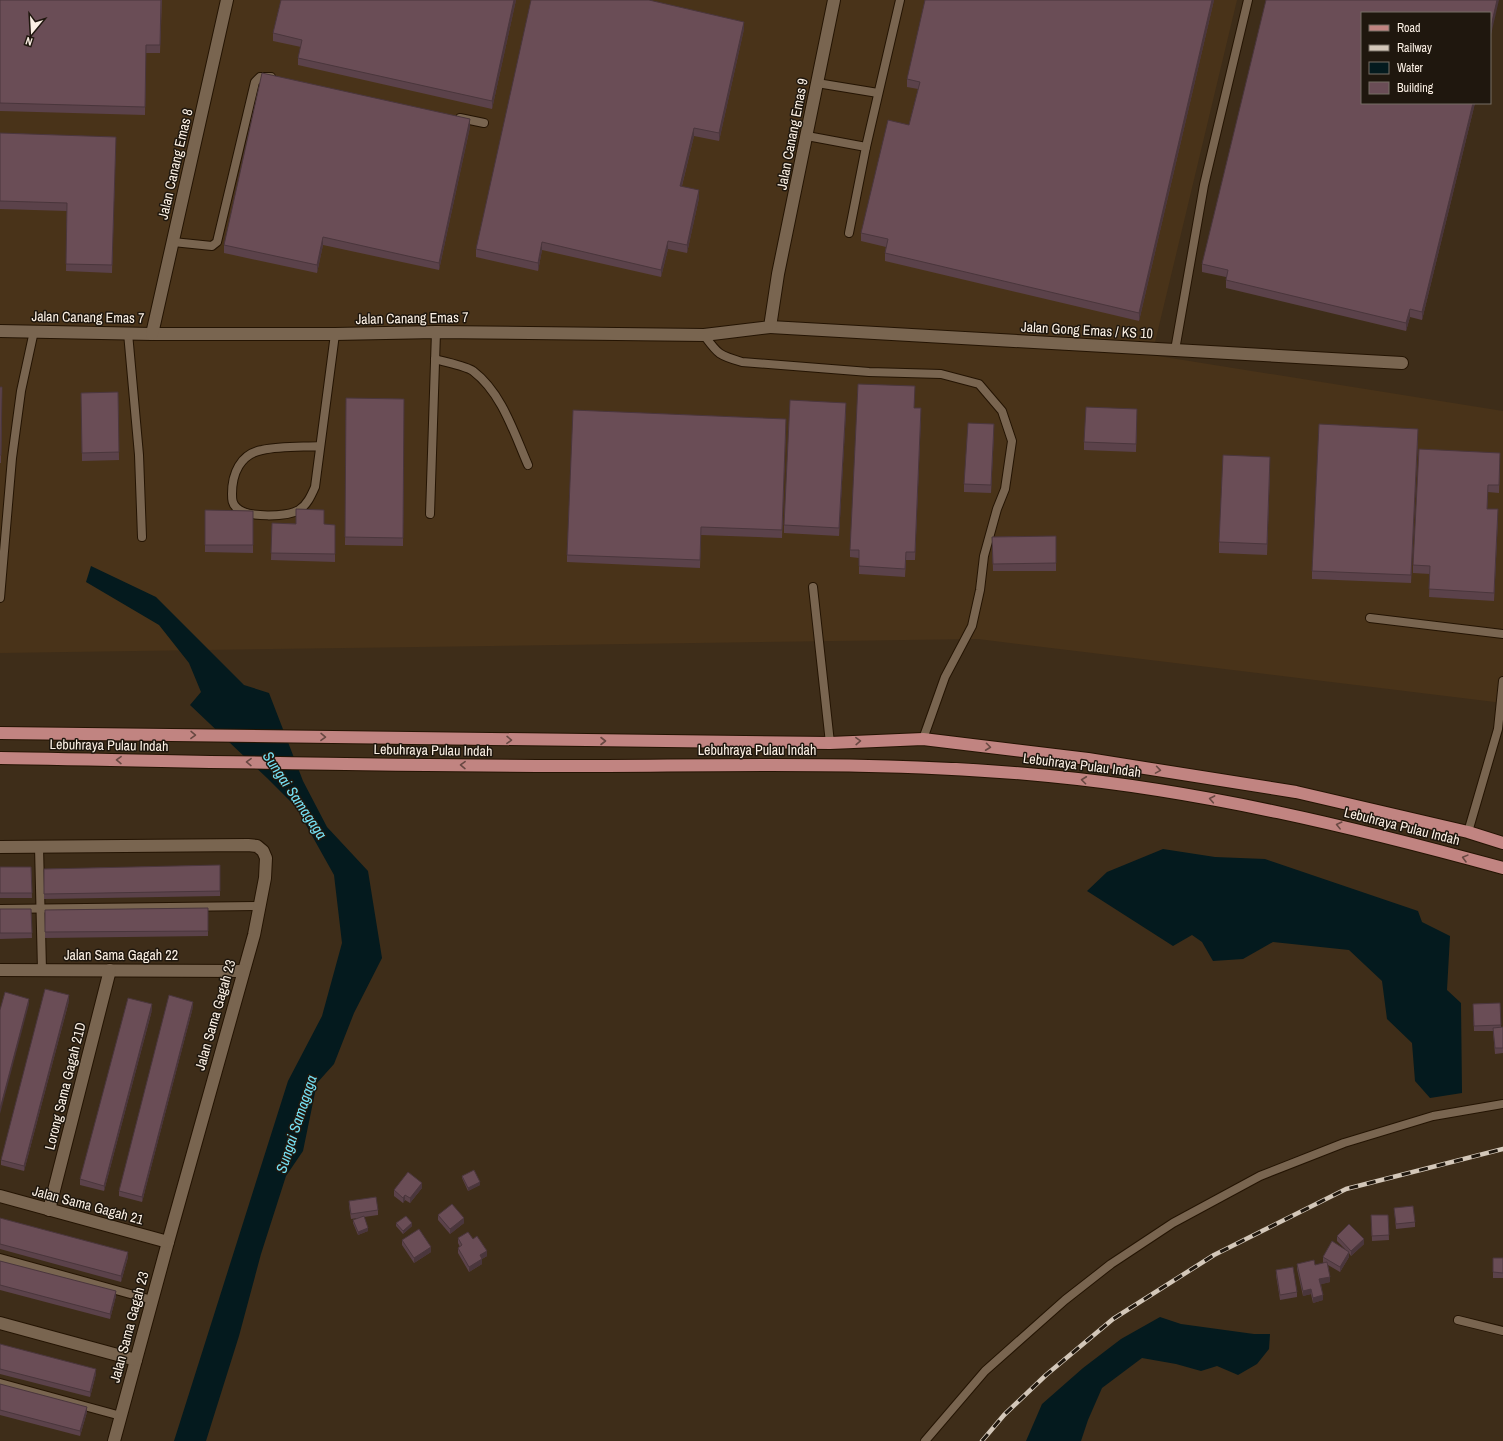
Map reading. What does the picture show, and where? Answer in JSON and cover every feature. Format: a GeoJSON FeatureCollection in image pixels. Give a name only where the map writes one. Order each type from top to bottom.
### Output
{"type":"FeatureCollection","features":[{"type":"Feature","properties":{"kind":"main road","name":"Lebuhraya Pulau Indah"},"geometry":{"type":"LineString","coordinates":[[0,733],[830,742],[923,739],[1088,758],[1296,792],[1468,832],[1503,842]]}},
{"type":"Feature","properties":{"kind":"main road","name":"Lebuhraya Pulau Indah"},"geometry":{"type":"LineString","coordinates":[[0,758],[558,766],[848,765],[986,770],[1120,784],[1294,814],[1503,868]]}},
{"type":"Feature","properties":{"kind":"street","name":"Jalan Canang Emas 8"},"geometry":{"type":"LineString","coordinates":[[152,334],[227,0]]}},
{"type":"Feature","properties":{"kind":"street","name":"Jalan Canang Emas 9"},"geometry":{"type":"LineString","coordinates":[[770,327],[778,274],[834,0]]}},
{"type":"Feature","properties":{"kind":"street","name":"Jalan Gong Emas / KS 10"},"geometry":{"type":"LineString","coordinates":[[770,327],[1402,363]]}},
{"type":"Feature","properties":{"kind":"street","name":"Jalan Canang Emas 7"},"geometry":{"type":"LineString","coordinates":[[0,331],[152,334],[335,334],[436,332],[704,335],[770,327]]}},
{"type":"Feature","properties":{"kind":"street","name":"Jalan Sama Gagah 23"},"geometry":{"type":"LineString","coordinates":[[0,847],[248,845],[257,846],[263,851],[266,858],[265,878],[254,935],[114,1441]]}},
{"type":"Feature","properties":{"kind":"street","name":"Jalan Sama Gagah 22"},"geometry":{"type":"LineString","coordinates":[[0,970],[243,971]]}},
{"type":"Feature","properties":{"kind":"street","name":"Lorong Sama Gagah 21D"},"geometry":{"type":"LineString","coordinates":[[49,1210],[110,970]]}},
{"type":"Feature","properties":{"kind":"street","name":"Jalan Sama Gagah 21"},"geometry":{"type":"LineString","coordinates":[[0,1196],[168,1242]]}},
{"type":"Feature","properties":{"kind":"street"},"geometry":{"type":"LineString","coordinates":[[0,1323],[136,1360]]}},
{"type":"Feature","properties":{"kind":"lane"},"geometry":{"type":"LineString","coordinates":[[849,233],[866,147],[900,0]]}},
{"type":"Feature","properties":{"kind":"lane"},"geometry":{"type":"LineString","coordinates":[[1175,350],[1204,185],[1248,0]]}},
{"type":"Feature","properties":{"kind":"lane"},"geometry":{"type":"LineString","coordinates":[[173,242],[212,246],[216,242],[255,82],[260,77],[277,78]]}},
{"type":"Feature","properties":{"kind":"lane"},"geometry":{"type":"LineString","coordinates":[[817,83],[878,93]]}},
{"type":"Feature","properties":{"kind":"lane"},"geometry":{"type":"LineString","coordinates":[[454,116],[484,123]]}},
{"type":"Feature","properties":{"kind":"lane"},"geometry":{"type":"LineString","coordinates":[[806,136],[866,147]]}},
{"type":"Feature","properties":{"kind":"lane"},"geometry":{"type":"LineString","coordinates":[[0,598],[13,451],[21,391],[34,331]]}},
{"type":"Feature","properties":{"kind":"lane"},"geometry":{"type":"LineString","coordinates":[[430,514],[436,332]]}},
{"type":"Feature","properties":{"kind":"lane"},"geometry":{"type":"LineString","coordinates":[[128,333],[138,455],[142,537]]}},
{"type":"Feature","properties":{"kind":"lane"},"geometry":{"type":"LineString","coordinates":[[320,446],[261,450],[246,457],[235,471],[232,487],[232,502],[237,508],[246,513],[281,516],[299,510],[309,500],[315,487],[335,334]]}},
{"type":"Feature","properties":{"kind":"lane"},"geometry":{"type":"LineString","coordinates":[[704,335],[717,352],[725,357],[742,362],[869,372],[941,374],[979,384],[1002,411],[1012,441],[1005,488],[996,509],[984,556],[980,590],[972,626],[946,677],[923,739]]}},
{"type":"Feature","properties":{"kind":"lane"},"geometry":{"type":"LineString","coordinates":[[435,359],[472,370],[485,383],[502,407],[528,465]]}},
{"type":"Feature","properties":{"kind":"lane"},"geometry":{"type":"LineString","coordinates":[[812,588],[830,742]]}},
{"type":"Feature","properties":{"kind":"lane"},"geometry":{"type":"LineString","coordinates":[[1370,618],[1503,634]]}},
{"type":"Feature","properties":{"kind":"lane"},"geometry":{"type":"LineString","coordinates":[[1468,832],[1498,729],[1503,682]]}},
{"type":"Feature","properties":{"kind":"lane"},"geometry":{"type":"LineString","coordinates":[[39,847],[42,970]]}},
{"type":"Feature","properties":{"kind":"lane"},"geometry":{"type":"LineString","coordinates":[[0,909],[260,906]]}},
{"type":"Feature","properties":{"kind":"lane"},"geometry":{"type":"LineString","coordinates":[[925,1441],[985,1371],[1054,1310],[1111,1264],[1173,1223],[1260,1176],[1344,1143],[1433,1116],[1503,1104]]}},
{"type":"Feature","properties":{"kind":"lane"},"geometry":{"type":"LineString","coordinates":[[0,1258],[152,1300]]}},
{"type":"Feature","properties":{"kind":"lane"},"geometry":{"type":"LineString","coordinates":[[1458,1320],[1503,1331]]}},
{"type":"Feature","properties":{"kind":"lane"},"geometry":{"type":"LineString","coordinates":[[0,1383],[121,1416]]}},
{"type":"Feature","properties":{"kind":"shaded area"},"geometry":{"type":"Polygon","coordinates":[[[0,0],[1237,0],[1152,355],[1503,411],[1503,703],[978,639],[0,653],[0,0]]]}},
{"type":"Feature","properties":{"kind":"water","name":"Sungai Samagaga"},"geometry":{"type":"Polygon","coordinates":[[[91,566],[156,597],[244,685],[269,693],[303,781],[327,827],[368,871],[382,958],[354,1013],[334,1064],[317,1083],[303,1151],[286,1176],[261,1254],[239,1336],[206,1441],[174,1441],[288,1081],[322,1016],[342,943],[334,875],[296,807],[190,705],[201,692],[189,663],[159,625],[86,582],[91,566]]]}},
{"type":"Feature","properties":{"kind":"water"},"geometry":{"type":"Polygon","coordinates":[[[1163,849],[1215,857],[1265,859],[1418,911],[1422,922],[1450,936],[1447,990],[1461,1003],[1462,1093],[1430,1098],[1415,1081],[1412,1043],[1387,1019],[1382,981],[1349,950],[1273,942],[1243,959],[1213,961],[1202,942],[1192,935],[1173,946],[1087,891],[1107,872],[1163,849]]]}},
{"type":"Feature","properties":{"kind":"water"},"geometry":{"type":"Polygon","coordinates":[[[1160,1317],[1181,1324],[1254,1334],[1270,1334],[1269,1349],[1257,1364],[1238,1375],[1217,1366],[1201,1371],[1176,1364],[1142,1358],[1102,1388],[1088,1420],[1081,1441],[1026,1441],[1042,1404],[1083,1368],[1121,1339],[1160,1317]]]}},
{"type":"Feature","properties":{"kind":"building"},"geometry":{"type":"Polygon","coordinates":[[[0,0],[161,0],[160,45],[146,45],[145,107],[0,103],[0,0]]]}},
{"type":"Feature","properties":{"kind":"building"},"geometry":{"type":"Polygon","coordinates":[[[281,0],[514,0],[492,101],[298,58],[302,40],[273,33],[281,0]]]}},
{"type":"Feature","properties":{"kind":"building"},"geometry":{"type":"Polygon","coordinates":[[[531,0],[649,0],[744,22],[719,133],[694,128],[680,186],[699,190],[687,245],[668,241],[661,270],[542,242],[538,263],[476,249],[531,0]]]}},
{"type":"Feature","properties":{"kind":"building"},"geometry":{"type":"Polygon","coordinates":[[[925,0],[1212,0],[1139,313],[885,253],[888,239],[861,233],[888,120],[909,125],[920,82],[907,79],[925,0]]]}},
{"type":"Feature","properties":{"kind":"building"},"geometry":{"type":"Polygon","coordinates":[[[1266,0],[1497,0],[1491,27],[1491,12],[1361,12],[1361,104],[1473,104],[1422,312],[1410,309],[1406,323],[1226,280],[1228,270],[1202,264],[1266,0]]]}},
{"type":"Feature","properties":{"kind":"building"},"geometry":{"type":"Polygon","coordinates":[[[262,73],[470,119],[439,263],[323,237],[317,265],[224,245],[262,73]]]}},
{"type":"Feature","properties":{"kind":"building"},"geometry":{"type":"Polygon","coordinates":[[[0,133],[116,137],[112,265],[66,264],[67,203],[0,201],[0,133]]]}},
{"type":"Feature","properties":{"kind":"building"},"geometry":{"type":"Polygon","coordinates":[[[858,384],[915,386],[914,408],[921,408],[915,552],[906,552],[905,569],[859,566],[859,550],[850,550],[858,384]]]}},
{"type":"Feature","properties":{"kind":"building"},"geometry":{"type":"Polygon","coordinates":[[[0,387],[2,387],[1,455],[0,455],[0,387]]]}},
{"type":"Feature","properties":{"kind":"building"},"geometry":{"type":"Polygon","coordinates":[[[118,392],[119,452],[82,453],[81,393],[118,392]]]}},
{"type":"Feature","properties":{"kind":"building"},"geometry":{"type":"Polygon","coordinates":[[[346,398],[404,399],[403,538],[345,537],[346,398]]]}},
{"type":"Feature","properties":{"kind":"building"},"geometry":{"type":"Polygon","coordinates":[[[790,400],[846,403],[839,528],[784,525],[790,400]]]}},
{"type":"Feature","properties":{"kind":"building"},"geometry":{"type":"Polygon","coordinates":[[[1086,407],[1137,409],[1136,444],[1084,442],[1086,407]]]}},
{"type":"Feature","properties":{"kind":"building"},"geometry":{"type":"Polygon","coordinates":[[[573,410],[786,419],[782,530],[701,527],[700,560],[567,555],[573,410]]]}},
{"type":"Feature","properties":{"kind":"building"},"geometry":{"type":"Polygon","coordinates":[[[968,423],[994,424],[991,485],[964,484],[968,423]]]}},
{"type":"Feature","properties":{"kind":"building"},"geometry":{"type":"Polygon","coordinates":[[[1319,424],[1418,429],[1411,575],[1312,571],[1319,424]]]}},
{"type":"Feature","properties":{"kind":"building"},"geometry":{"type":"Polygon","coordinates":[[[1419,449],[1500,453],[1499,485],[1488,485],[1487,509],[1498,509],[1494,593],[1429,589],[1430,566],[1413,565],[1419,449]]]}},
{"type":"Feature","properties":{"kind":"building"},"geometry":{"type":"Polygon","coordinates":[[[1223,455],[1270,457],[1267,544],[1219,542],[1223,455]]]}},
{"type":"Feature","properties":{"kind":"building"},"geometry":{"type":"Polygon","coordinates":[[[296,509],[324,510],[324,524],[335,525],[335,554],[271,553],[272,523],[296,524],[296,509]]]}},
{"type":"Feature","properties":{"kind":"building"},"geometry":{"type":"Polygon","coordinates":[[[205,510],[253,511],[253,545],[205,545],[205,510]]]}},
{"type":"Feature","properties":{"kind":"building"},"geometry":{"type":"Polygon","coordinates":[[[1056,536],[1056,563],[993,564],[992,537],[1056,536]]]}},
{"type":"Feature","properties":{"kind":"building"},"geometry":{"type":"Polygon","coordinates":[[[220,865],[220,891],[44,894],[44,869],[220,865]]]}},
{"type":"Feature","properties":{"kind":"building"},"geometry":{"type":"Polygon","coordinates":[[[0,867],[31,867],[32,893],[0,893],[0,867]]]}},
{"type":"Feature","properties":{"kind":"building"},"geometry":{"type":"Polygon","coordinates":[[[208,908],[208,931],[45,932],[45,910],[208,908]]]}},
{"type":"Feature","properties":{"kind":"building"},"geometry":{"type":"Polygon","coordinates":[[[0,909],[31,909],[32,933],[0,933],[0,909]]]}},
{"type":"Feature","properties":{"kind":"building"},"geometry":{"type":"Polygon","coordinates":[[[45,989],[69,995],[24,1166],[1,1160],[45,989]]]}},
{"type":"Feature","properties":{"kind":"building"},"geometry":{"type":"Polygon","coordinates":[[[5,992],[29,999],[0,1109],[0,1010],[5,992]]]}},
{"type":"Feature","properties":{"kind":"building"},"geometry":{"type":"Polygon","coordinates":[[[169,995],[193,1002],[142,1197],[119,1191],[169,995]]]}},
{"type":"Feature","properties":{"kind":"building"},"geometry":{"type":"Polygon","coordinates":[[[128,998],[152,1004],[104,1186],[80,1179],[128,998]]]}},
{"type":"Feature","properties":{"kind":"building"},"geometry":{"type":"Polygon","coordinates":[[[1500,1003],[1501,1025],[1474,1026],[1473,1004],[1500,1003]]]}},
{"type":"Feature","properties":{"kind":"building"},"geometry":{"type":"Polygon","coordinates":[[[1503,1027],[1503,1048],[1495,1048],[1493,1028],[1503,1027]]]}},
{"type":"Feature","properties":{"kind":"building"},"geometry":{"type":"Polygon","coordinates":[[[474,1170],[480,1182],[468,1188],[462,1176],[474,1170]]]}},
{"type":"Feature","properties":{"kind":"building"},"geometry":{"type":"Polygon","coordinates":[[[408,1172],[422,1183],[410,1198],[405,1195],[403,1198],[394,1190],[408,1172]]]}},
{"type":"Feature","properties":{"kind":"building"},"geometry":{"type":"Polygon","coordinates":[[[376,1197],[378,1210],[351,1214],[349,1201],[376,1197]]]}},
{"type":"Feature","properties":{"kind":"building"},"geometry":{"type":"Polygon","coordinates":[[[452,1204],[464,1218],[450,1229],[438,1215],[452,1204]]]}},
{"type":"Feature","properties":{"kind":"building"},"geometry":{"type":"Polygon","coordinates":[[[1413,1206],[1415,1222],[1396,1224],[1394,1208],[1413,1206]]]}},
{"type":"Feature","properties":{"kind":"building"},"geometry":{"type":"Polygon","coordinates":[[[1371,1215],[1388,1215],[1389,1235],[1372,1236],[1371,1215]]]}},
{"type":"Feature","properties":{"kind":"building"},"geometry":{"type":"Polygon","coordinates":[[[364,1216],[368,1228],[358,1232],[353,1220],[364,1216]]]}},
{"type":"Feature","properties":{"kind":"building"},"geometry":{"type":"Polygon","coordinates":[[[406,1216],[412,1223],[403,1231],[396,1223],[406,1216]]]}},
{"type":"Feature","properties":{"kind":"building"},"geometry":{"type":"Polygon","coordinates":[[[0,1218],[128,1252],[121,1276],[0,1244],[0,1218]]]}},
{"type":"Feature","properties":{"kind":"building"},"geometry":{"type":"Polygon","coordinates":[[[1349,1224],[1364,1239],[1351,1251],[1337,1236],[1349,1224]]]}},
{"type":"Feature","properties":{"kind":"building"},"geometry":{"type":"Polygon","coordinates":[[[419,1229],[431,1247],[414,1258],[402,1240],[419,1229]]]}},
{"type":"Feature","properties":{"kind":"building"},"geometry":{"type":"Polygon","coordinates":[[[468,1232],[473,1239],[477,1236],[487,1251],[480,1255],[482,1259],[469,1267],[458,1248],[462,1245],[458,1238],[468,1232]]]}},
{"type":"Feature","properties":{"kind":"building"},"geometry":{"type":"Polygon","coordinates":[[[1332,1241],[1349,1252],[1340,1267],[1323,1257],[1332,1241]]]}},
{"type":"Feature","properties":{"kind":"building"},"geometry":{"type":"Polygon","coordinates":[[[1493,1258],[1503,1258],[1503,1273],[1493,1272],[1493,1258]]]}},
{"type":"Feature","properties":{"kind":"building"},"geometry":{"type":"Polygon","coordinates":[[[1314,1260],[1315,1265],[1327,1262],[1330,1277],[1319,1279],[1323,1295],[1313,1298],[1311,1289],[1303,1291],[1297,1264],[1314,1260]]]}},
{"type":"Feature","properties":{"kind":"building"},"geometry":{"type":"Polygon","coordinates":[[[0,1261],[116,1291],[110,1314],[0,1285],[0,1261]]]}},
{"type":"Feature","properties":{"kind":"building"},"geometry":{"type":"Polygon","coordinates":[[[1293,1267],[1297,1292],[1280,1295],[1276,1270],[1293,1267]]]}},
{"type":"Feature","properties":{"kind":"building"},"geometry":{"type":"Polygon","coordinates":[[[0,1344],[96,1369],[90,1392],[0,1369],[0,1344]]]}},
{"type":"Feature","properties":{"kind":"building"},"geometry":{"type":"Polygon","coordinates":[[[0,1384],[87,1407],[80,1431],[0,1410],[0,1384]]]}},
{"type":"Feature","properties":{"kind":"railway"},"geometry":{"type":"LineString","coordinates":[[982,1441],[1004,1415],[1046,1375],[1113,1319],[1214,1255],[1346,1189],[1503,1149]]}}]}
